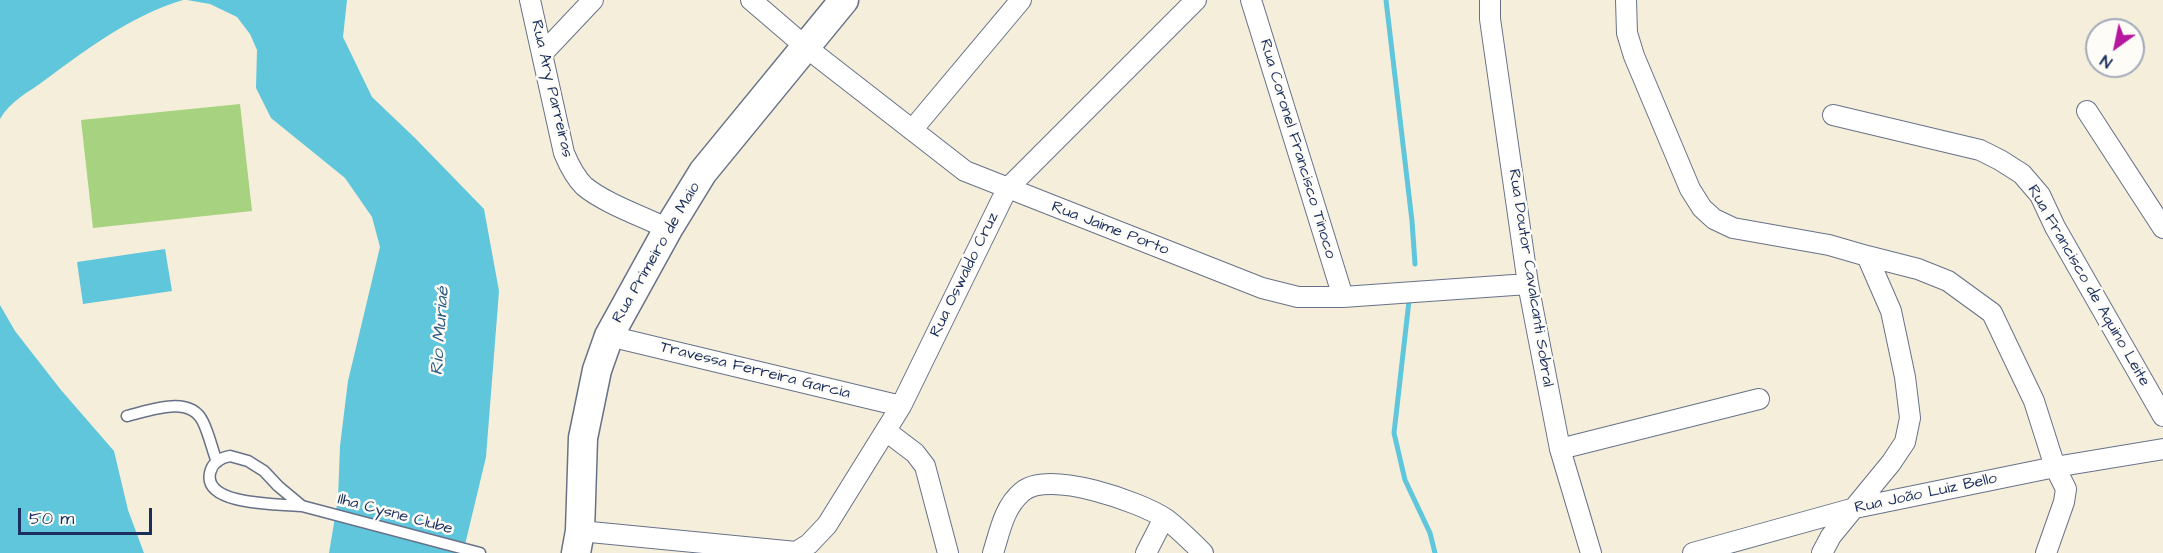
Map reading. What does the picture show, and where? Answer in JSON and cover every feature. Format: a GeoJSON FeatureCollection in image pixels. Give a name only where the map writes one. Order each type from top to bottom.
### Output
{"type":"FeatureCollection","features":[{"type":"Feature","properties":{"kind":"main road","name":"Rua Primeiro de Maio"},"geometry":{"type":"LineString","coordinates":[[578,542],[583,438],[597,370],[609,336],[668,229],[703,172],[807,48],[844,0]]}},
{"type":"Feature","properties":{"kind":"street","name":"Rua Ary Parreiras"},"geometry":{"type":"LineString","coordinates":[[530,0],[564,153],[571,169],[582,185],[596,195],[668,229]]}},
{"type":"Feature","properties":{"kind":"street"},"geometry":{"type":"LineString","coordinates":[[542,54],[593,0]]}},
{"type":"Feature","properties":{"kind":"street","name":"Rua Jaime Porto"},"geometry":{"type":"LineString","coordinates":[[751,0],[807,48],[965,171],[1262,288],[1298,297],[1343,297],[1528,284]]}},
{"type":"Feature","properties":{"kind":"street"},"geometry":{"type":"LineString","coordinates":[[912,130],[1021,0]]}},
{"type":"Feature","properties":{"kind":"street","name":"Rua Oswaldo Cruz"},"geometry":{"type":"LineString","coordinates":[[578,542],[796,552],[809,544],[827,525],[840,506],[901,406],[1007,189],[1196,0]]}},
{"type":"Feature","properties":{"kind":"street","name":"Rua Coronel Francisco Tinoco"},"geometry":{"type":"LineString","coordinates":[[1251,0],[1343,297]]}},
{"type":"Feature","properties":{"kind":"street","name":"Rua Doutor Cavalcanti Sobral"},"geometry":{"type":"LineString","coordinates":[[1490,0],[1490,19],[1528,284],[1560,449],[1591,553]]}},
{"type":"Feature","properties":{"kind":"street"},"geometry":{"type":"LineString","coordinates":[[1626,0],[1627,33],[1634,56],[1690,189],[1702,208],[1714,219],[1732,228],[1829,245],[1918,269],[1948,281],[1992,313],[2034,401],[2055,466],[2066,489],[2062,510],[2046,553]]}},
{"type":"Feature","properties":{"kind":"street"},"geometry":{"type":"LineString","coordinates":[[2087,111],[2163,228]]}},
{"type":"Feature","properties":{"kind":"street","name":"Rua Francisco de Aquino Leite"},"geometry":{"type":"LineString","coordinates":[[1833,115],[1980,150],[2022,174],[2040,195],[2055,227],[2163,416]]}},
{"type":"Feature","properties":{"kind":"street"},"geometry":{"type":"LineString","coordinates":[[1822,553],[1831,536],[1905,442],[1910,418],[1905,377],[1891,311],[1867,256]]}},
{"type":"Feature","properties":{"kind":"street","name":"Travessa Ferreira Garcia"},"geometry":{"type":"LineString","coordinates":[[609,336],[901,406]]}},
{"type":"Feature","properties":{"kind":"street"},"geometry":{"type":"LineString","coordinates":[[1560,449],[1759,399]]}},
{"type":"Feature","properties":{"kind":"street"},"geometry":{"type":"LineString","coordinates":[[886,431],[915,453],[925,466],[948,553]]}},
{"type":"Feature","properties":{"kind":"street","name":"Rua João Luiz Bello"},"geometry":{"type":"LineString","coordinates":[[1693,553],[1855,508],[2055,466],[2163,449]]}},
{"type":"Feature","properties":{"kind":"street"},"geometry":{"type":"LineString","coordinates":[[993,553],[1005,515],[1023,490],[1046,484],[1069,485],[1136,503],[1164,518],[1203,553]]}},
{"type":"Feature","properties":{"kind":"street"},"geometry":{"type":"LineString","coordinates":[[1146,553],[1164,518]]}},
{"type":"Feature","properties":{"kind":"lane"},"geometry":{"type":"LineString","coordinates":[[127,416],[177,406],[192,409],[203,421],[217,462]]}},
{"type":"Feature","properties":{"kind":"lane","name":"Ilha Cysne Clube"},"geometry":{"type":"LineString","coordinates":[[302,506],[264,471],[248,461],[230,456],[217,462],[212,468],[210,482],[212,489],[233,499],[302,506],[480,553]]}},
{"type":"Feature","properties":{"kind":"green space"},"geometry":{"type":"Polygon","coordinates":[[[240,104],[252,211],[93,228],[81,120],[240,104]]]}},
{"type":"Feature","properties":{"kind":"water"},"geometry":{"type":"Polygon","coordinates":[[[0,0],[183,0],[146,14],[94,45],[20,97],[0,119],[0,0]]]}},
{"type":"Feature","properties":{"kind":"water","name":"Rio Muriaé"},"geometry":{"type":"Polygon","coordinates":[[[187,0],[347,0],[343,37],[372,97],[484,209],[499,291],[486,457],[463,553],[329,553],[338,499],[340,446],[348,381],[380,247],[372,217],[345,178],[271,118],[256,88],[257,50],[250,34],[237,17],[210,4],[187,0]]]}},
{"type":"Feature","properties":{"kind":"water"},"geometry":{"type":"Polygon","coordinates":[[[165,249],[172,291],[83,304],[77,262],[165,249]]]}},
{"type":"Feature","properties":{"kind":"water"},"geometry":{"type":"Polygon","coordinates":[[[0,305],[15,331],[61,390],[114,451],[128,510],[144,553],[0,553],[0,305]]]}},
{"type":"Feature","properties":{"kind":"waterway"},"geometry":{"type":"LineString","coordinates":[[1386,0],[1415,264]]}},
{"type":"Feature","properties":{"kind":"waterway"},"geometry":{"type":"LineString","coordinates":[[1409,301],[1394,433],[1405,480],[1430,533],[1435,553]]}}]}
